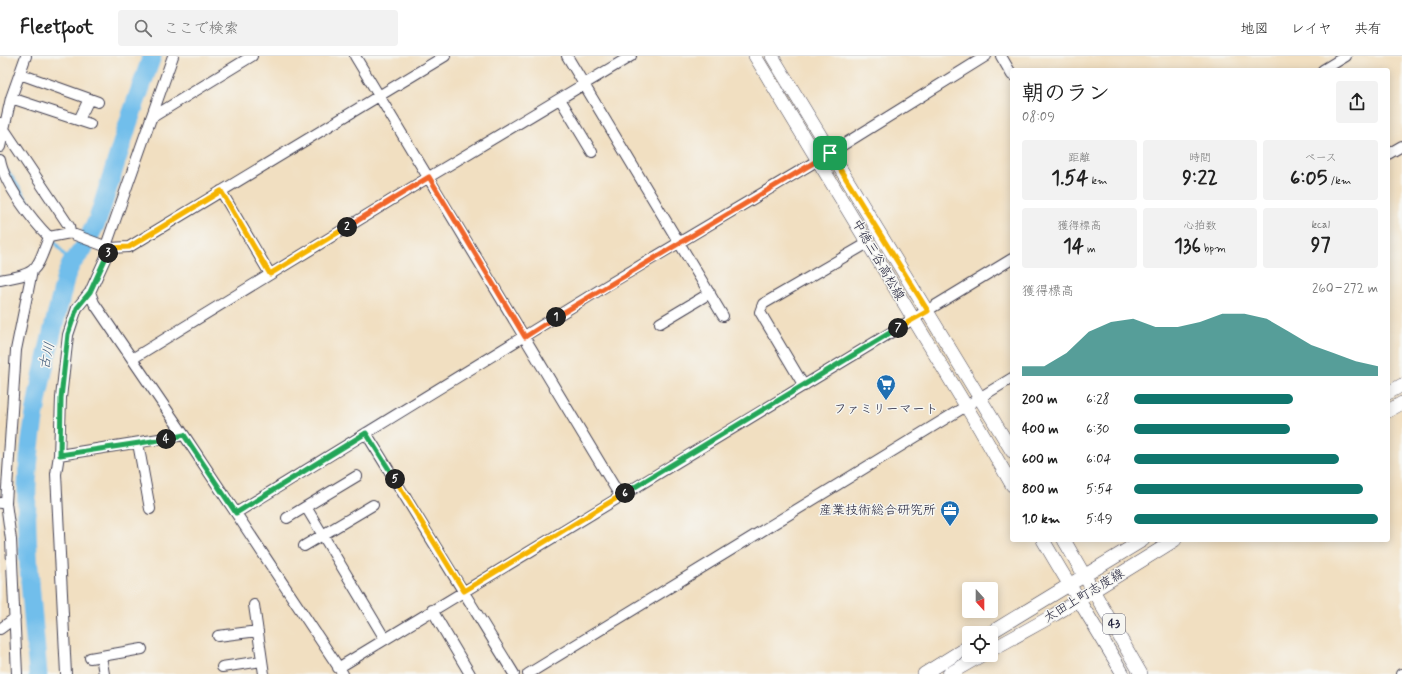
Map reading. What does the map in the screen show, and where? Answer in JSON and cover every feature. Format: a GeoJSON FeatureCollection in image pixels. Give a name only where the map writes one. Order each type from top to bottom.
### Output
{"type":"FeatureCollection","features":[{"type":"Feature","properties":{"kind":"main road","name":"中徳三谷高松線"},"geometry":{"type":"LineString","coordinates":[[755,56],[1010,482]]}},
{"type":"Feature","properties":{"kind":"main road","name":"中徳三谷高松線"},"geometry":{"type":"LineString","coordinates":[[772,56],[1010,448]]}},
{"type":"Feature","properties":{"kind":"main road"},"geometry":{"type":"LineString","coordinates":[[1390,392],[1402,385]]}},
{"type":"Feature","properties":{"kind":"main road"},"geometry":{"type":"LineString","coordinates":[[1390,410],[1402,403]]}},
{"type":"Feature","properties":{"kind":"main road","name":"43"},"geometry":{"type":"LineString","coordinates":[[1044,542],[1077,600],[1092,620],[1123,674]]}},
{"type":"Feature","properties":{"kind":"main road","name":"43"},"geometry":{"type":"LineString","coordinates":[[1065,542],[1141,674]]}},
{"type":"Feature","properties":{"kind":"main road","name":"太田上町志度線"},"geometry":{"type":"LineString","coordinates":[[998,628],[1140,542]]}},
{"type":"Feature","properties":{"kind":"main road","name":"太田上町志度線"},"geometry":{"type":"LineString","coordinates":[[998,646],[1094,590],[1172,542]]}},
{"type":"Feature","properties":{"kind":"main road"},"geometry":{"type":"LineString","coordinates":[[924,674],[962,650]]}},
{"type":"Feature","properties":{"kind":"main road"},"geometry":{"type":"LineString","coordinates":[[957,672],[972,662]]}},
{"type":"Feature","properties":{"kind":"street"},"geometry":{"type":"LineString","coordinates":[[0,148],[2,125],[26,56]]}},
{"type":"Feature","properties":{"kind":"street"},"geometry":{"type":"LineString","coordinates":[[66,674],[57,482],[60,455],[61,398],[68,334],[77,308],[90,292],[108,247],[173,56]]}},
{"type":"Feature","properties":{"kind":"street"},"geometry":{"type":"LineString","coordinates":[[151,118],[252,56]]}},
{"type":"Feature","properties":{"kind":"street"},"geometry":{"type":"LineString","coordinates":[[355,56],[620,496]]}},
{"type":"Feature","properties":{"kind":"street"},"geometry":{"type":"LineString","coordinates":[[49,237],[69,234],[108,247],[129,247],[445,56]]}},
{"type":"Feature","properties":{"kind":"street"},"geometry":{"type":"LineString","coordinates":[[567,56],[680,242],[723,316]]}},
{"type":"Feature","properties":{"kind":"street"},"geometry":{"type":"LineString","coordinates":[[132,359],[429,177],[631,56]]}},
{"type":"Feature","properties":{"kind":"street"},"geometry":{"type":"LineString","coordinates":[[236,513],[680,242],[818,161],[986,56]]}},
{"type":"Feature","properties":{"kind":"street"},"geometry":{"type":"LineString","coordinates":[[1001,56],[1010,72]]}},
{"type":"Feature","properties":{"kind":"street"},"geometry":{"type":"LineString","coordinates":[[1327,68],[1346,56]]}},
{"type":"Feature","properties":{"kind":"street"},"geometry":{"type":"LineString","coordinates":[[20,74],[93,100],[79,120]]}},
{"type":"Feature","properties":{"kind":"street"},"geometry":{"type":"LineString","coordinates":[[11,98],[90,124]]}},
{"type":"Feature","properties":{"kind":"street"},"geometry":{"type":"LineString","coordinates":[[560,99],[592,152]]}},
{"type":"Feature","properties":{"kind":"street"},"geometry":{"type":"LineString","coordinates":[[2,125],[69,226],[69,234]]}},
{"type":"Feature","properties":{"kind":"street"},"geometry":{"type":"LineString","coordinates":[[1390,153],[1402,146]]}},
{"type":"Feature","properties":{"kind":"street"},"geometry":{"type":"LineString","coordinates":[[0,164],[8,181],[39,227],[49,237]]}},
{"type":"Feature","properties":{"kind":"street"},"geometry":{"type":"LineString","coordinates":[[221,191],[270,274]]}},
{"type":"Feature","properties":{"kind":"street"},"geometry":{"type":"LineString","coordinates":[[0,280],[27,275],[38,266],[49,237]]}},
{"type":"Feature","properties":{"kind":"street"},"geometry":{"type":"LineString","coordinates":[[804,386],[760,312],[762,304],[868,243]]}},
{"type":"Feature","properties":{"kind":"street"},"geometry":{"type":"LineString","coordinates":[[90,292],[94,303],[236,513],[338,670],[432,610],[1010,260]]}},
{"type":"Feature","properties":{"kind":"street"},"geometry":{"type":"LineString","coordinates":[[17,674],[11,540],[3,503],[16,350],[32,271]]}},
{"type":"Feature","properties":{"kind":"street"},"geometry":{"type":"LineString","coordinates":[[660,323],[710,293]]}},
{"type":"Feature","properties":{"kind":"street"},"geometry":{"type":"LineString","coordinates":[[528,674],[1010,379]]}},
{"type":"Feature","properties":{"kind":"street"},"geometry":{"type":"LineString","coordinates":[[366,433],[514,674]]}},
{"type":"Feature","properties":{"kind":"street"},"geometry":{"type":"LineString","coordinates":[[60,455],[184,435]]}},
{"type":"Feature","properties":{"kind":"street"},"geometry":{"type":"LineString","coordinates":[[138,443],[150,509]]}},
{"type":"Feature","properties":{"kind":"street"},"geometry":{"type":"LineString","coordinates":[[287,518],[357,476]]}},
{"type":"Feature","properties":{"kind":"street"},"geometry":{"type":"LineString","coordinates":[[304,546],[373,504]]}},
{"type":"Feature","properties":{"kind":"street"},"geometry":{"type":"LineString","coordinates":[[306,507],[385,639]]}},
{"type":"Feature","properties":{"kind":"street"},"geometry":{"type":"LineString","coordinates":[[254,605],[264,674]]}},
{"type":"Feature","properties":{"kind":"street"},"geometry":{"type":"LineString","coordinates":[[432,610],[470,674]]}},
{"type":"Feature","properties":{"kind":"street"},"geometry":{"type":"LineString","coordinates":[[0,629],[15,618]]}},
{"type":"Feature","properties":{"kind":"street"},"geometry":{"type":"LineString","coordinates":[[218,636],[258,631]]}},
{"type":"Feature","properties":{"kind":"street"},"geometry":{"type":"LineString","coordinates":[[90,658],[142,649]]}},
{"type":"Feature","properties":{"kind":"street"},"geometry":{"type":"LineString","coordinates":[[101,656],[104,674]]}},
{"type":"Feature","properties":{"kind":"street"},"geometry":{"type":"LineString","coordinates":[[222,667],[262,661]]}},
{"type":"Feature","properties":{"kind":"waterway","name":"古川"},"geometry":{"type":"LineString","coordinates":[[38,674],[27,533],[27,486],[36,406],[66,276],[71,264],[83,249],[98,219],[130,118],[152,56]]}},
{"type":"Feature","properties":{"kind":"waterway"},"geometry":{"type":"LineString","coordinates":[[8,171],[45,226]]}},
{"type":"Feature","properties":{"kind":"waterway"},"geometry":{"type":"LineString","coordinates":[[53,239],[71,264]]}},
{"type":"Feature","properties":{"kind":"place","name":"ファミリーマート"},"geometry":{"type":"Point","coordinates":[886,401]}},
{"type":"Feature","properties":{"kind":"place","name":"産業技術総合研究所"},"geometry":{"type":"Point","coordinates":[950,527]}},
{"type":"Feature","properties":{"kind":"route"},"geometry":{"type":"LineString","coordinates":[[830,153],[928,311],[464,591],[366,433],[236,513],[184,435],[173,438],[60,455],[61,398],[68,334],[77,308],[90,292],[110,248],[129,247],[221,191],[270,274],[429,177],[525,337],[606,286],[830,153]]}}]}
